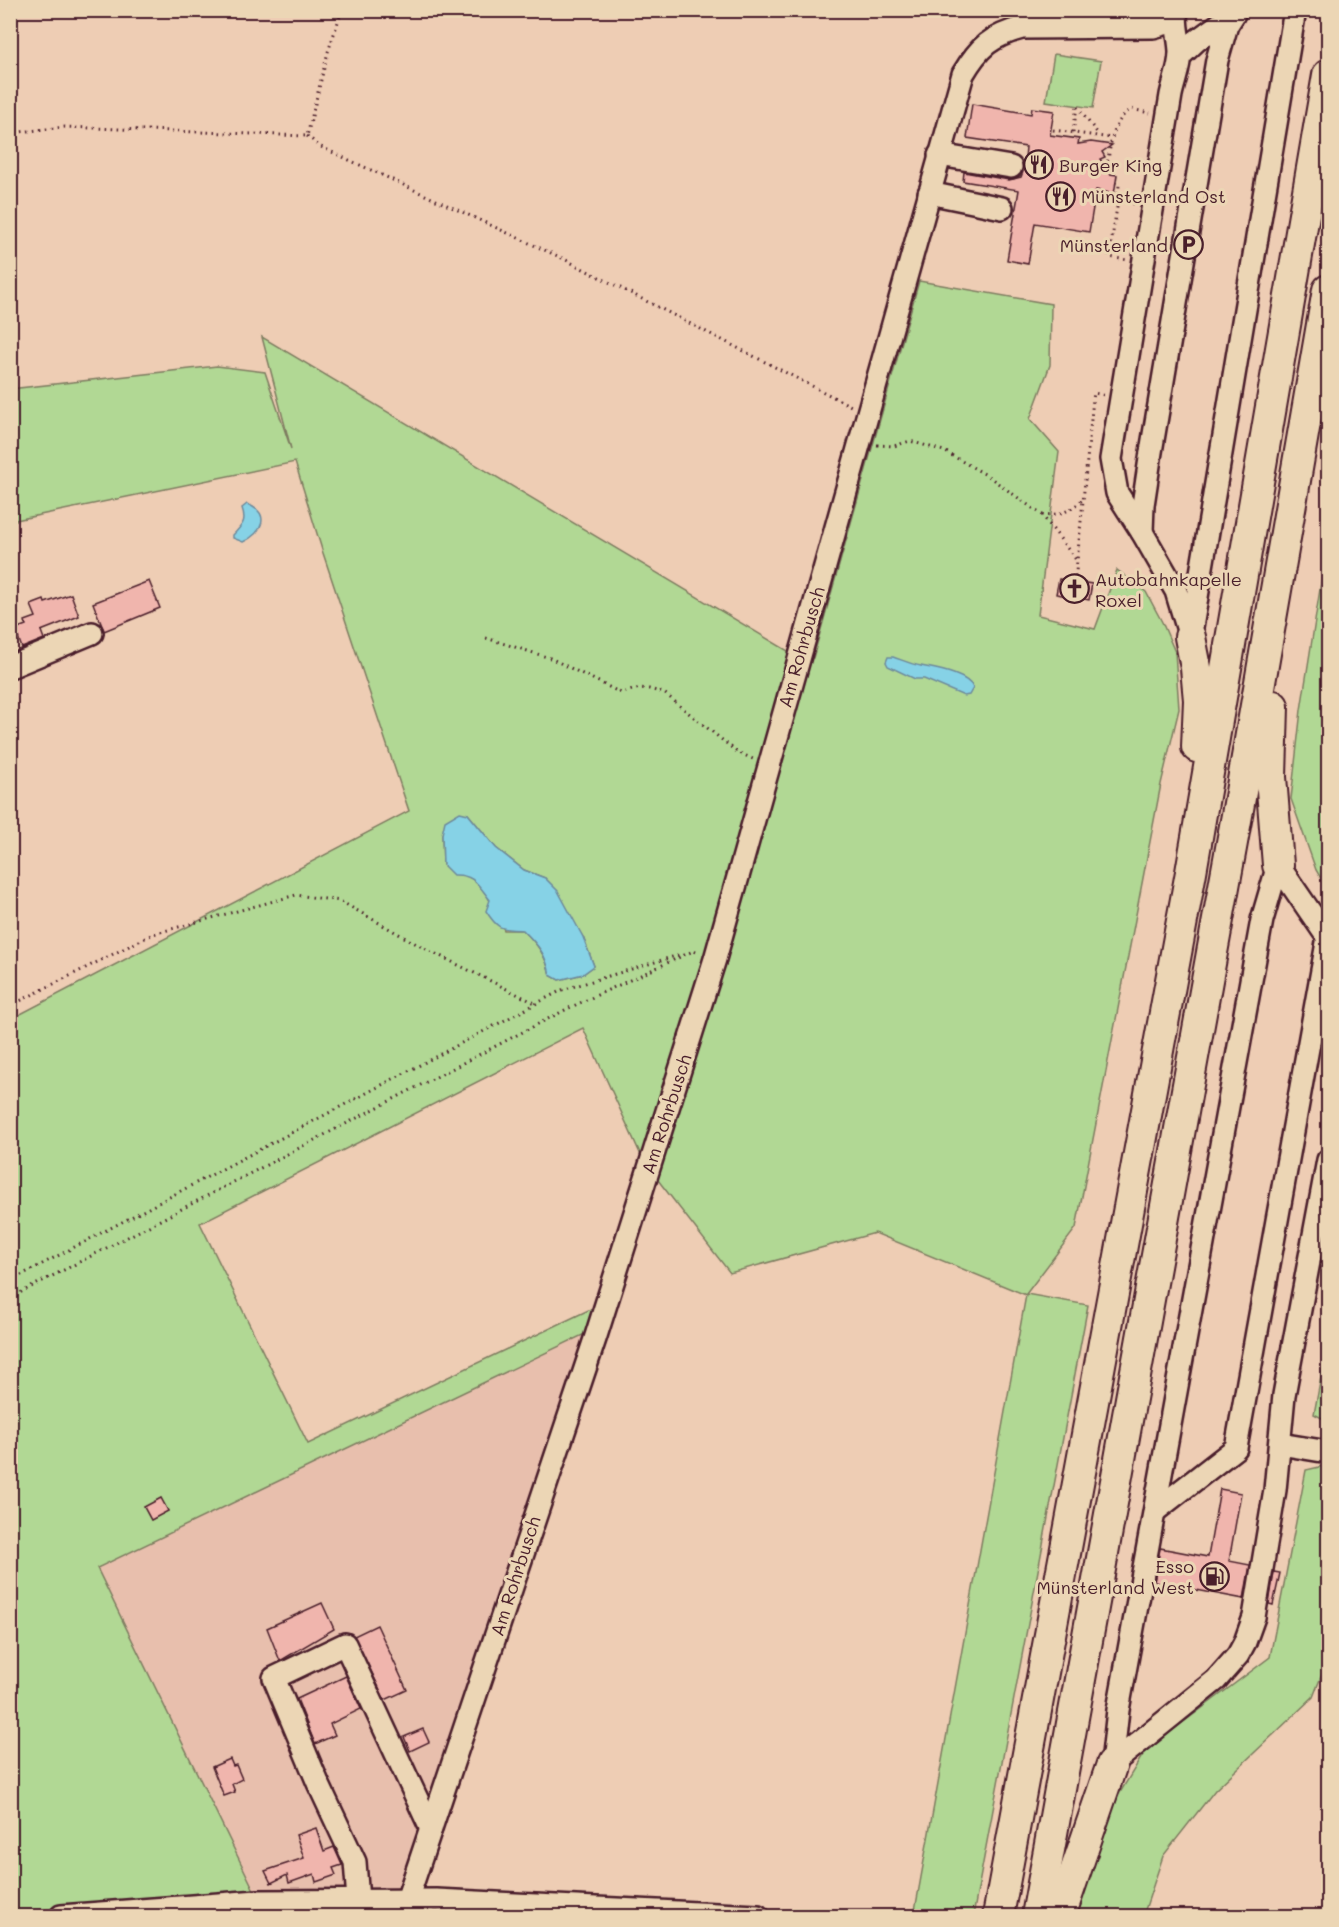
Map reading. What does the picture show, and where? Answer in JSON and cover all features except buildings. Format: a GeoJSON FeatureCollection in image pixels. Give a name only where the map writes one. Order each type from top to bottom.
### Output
{"type":"FeatureCollection","features":[{"type":"Feature","properties":{"kind":"highway"},"geometry":{"type":"LineString","coordinates":[[998,1917],[1191,872],[1329,75]]}},
{"type":"Feature","properties":{"kind":"highway"},"geometry":{"type":"LineString","coordinates":[[1037,1917],[1277,592],[1329,290]]}},
{"type":"Feature","properties":{"kind":"highway"},"geometry":{"type":"LineString","coordinates":[[1277,592],[1271,748],[1278,865]]}},
{"type":"Feature","properties":{"kind":"highway"},"geometry":{"type":"LineString","coordinates":[[1190,637],[1199,700],[1191,872]]}},
{"type":"Feature","properties":{"kind":"highway"},"geometry":{"type":"LineString","coordinates":[[1060,1917],[1112,1764]]}},
{"type":"Feature","properties":{"kind":"street"},"geometry":{"type":"LineString","coordinates":[[1190,637],[1294,10]]}},
{"type":"Feature","properties":{"kind":"street"},"geometry":{"type":"LineString","coordinates":[[1143,532],[1143,506],[1217,60],[1227,25],[1236,12]]}},
{"type":"Feature","properties":{"kind":"street"},"geometry":{"type":"LineString","coordinates":[[1180,56],[1196,41],[1236,12]]}},
{"type":"Feature","properties":{"kind":"street"},"geometry":{"type":"LineString","coordinates":[[1176,16],[1180,56],[1167,116],[1111,459],[1117,493],[1143,532],[1176,591],[1190,637]]}},
{"type":"Feature","properties":{"kind":"street","name":"Am Rohrbusch"},"geometry":{"type":"LineString","coordinates":[[407,1900],[596,1336],[715,959],[963,74],[972,58],[985,45],[1003,33],[1022,28],[1176,16]]}},
{"type":"Feature","properties":{"kind":"street"},"geometry":{"type":"LineString","coordinates":[[939,155],[1011,167]]}},
{"type":"Feature","properties":{"kind":"street"},"geometry":{"type":"LineString","coordinates":[[929,193],[1002,208]]}},
{"type":"Feature","properties":{"kind":"street"},"geometry":{"type":"LineString","coordinates":[[10,667],[92,633]]}},
{"type":"Feature","properties":{"kind":"street"},"geometry":{"type":"LineString","coordinates":[[1155,1511],[1236,1448],[1328,937],[1278,865]]}},
{"type":"Feature","properties":{"kind":"street"},"geometry":{"type":"LineString","coordinates":[[1112,1764],[1118,1710],[1262,920],[1278,865]]}},
{"type":"Feature","properties":{"kind":"street"},"geometry":{"type":"LineString","coordinates":[[1112,1764],[1216,1680],[1231,1664],[1245,1642],[1254,1617],[1275,1490],[1284,1395],[1329,1160]]}},
{"type":"Feature","properties":{"kind":"street"},"geometry":{"type":"LineString","coordinates":[[1280,1444],[1329,1452]]}},
{"type":"Feature","properties":{"kind":"street"},"geometry":{"type":"LineString","coordinates":[[358,1900],[355,1862],[318,1783],[274,1678],[345,1644],[431,1829]]}},
{"type":"Feature","properties":{"kind":"street"},"geometry":{"type":"LineString","coordinates":[[61,1917],[237,1910],[258,1901],[407,1900],[436,1908],[758,1917]]}},
{"type":"Feature","properties":{"kind":"path"},"geometry":{"type":"LineString","coordinates":[[307,136],[328,52],[342,10]]}},
{"type":"Feature","properties":{"kind":"path"},"geometry":{"type":"LineString","coordinates":[[1073,132],[1077,107],[1101,136]]}},
{"type":"Feature","properties":{"kind":"path"},"geometry":{"type":"LineString","coordinates":[[1106,173],[1112,138],[1118,123],[1131,109],[1167,116]]}},
{"type":"Feature","properties":{"kind":"path"},"geometry":{"type":"LineString","coordinates":[[10,133],[65,127],[307,136],[321,147],[564,259],[866,414]]}},
{"type":"Feature","properties":{"kind":"path"},"geometry":{"type":"LineString","coordinates":[[1053,130],[1112,138]]}},
{"type":"Feature","properties":{"kind":"path"},"geometry":{"type":"LineString","coordinates":[[1115,183],[1119,184],[1118,201],[1109,257],[1143,263]]}},
{"type":"Feature","properties":{"kind":"path"},"geometry":{"type":"LineString","coordinates":[[1118,201],[1152,206]]}},
{"type":"Feature","properties":{"kind":"path"},"geometry":{"type":"LineString","coordinates":[[1075,582],[1094,393],[1120,397]]}},
{"type":"Feature","properties":{"kind":"path"},"geometry":{"type":"LineString","coordinates":[[858,443],[894,446],[910,441],[944,451],[988,476],[1042,515],[1077,561]]}},
{"type":"Feature","properties":{"kind":"path"},"geometry":{"type":"LineString","coordinates":[[1042,515],[1063,514],[1084,499]]}},
{"type":"Feature","properties":{"kind":"path"},"geometry":{"type":"LineString","coordinates":[[486,638],[550,658],[621,693],[640,688],[664,693],[738,752],[768,767]]}},
{"type":"Feature","properties":{"kind":"path"},"geometry":{"type":"LineString","coordinates":[[10,1006],[153,934],[296,895],[340,901],[422,947],[535,1004]]}},
{"type":"Feature","properties":{"kind":"path"},"geometry":{"type":"LineString","coordinates":[[10,1281],[562,990],[693,951],[715,959]]}},
{"type":"Feature","properties":{"kind":"path"},"geometry":{"type":"LineString","coordinates":[[10,1298],[559,1013],[693,951]]}},
{"type":"Feature","properties":{"kind":"shaded area"},"geometry":{"type":"Polygon","coordinates":[[[587,1333],[405,1890],[255,1892],[97,1568],[587,1333]]]}},
{"type":"Feature","properties":{"kind":"shaded area"},"geometry":{"type":"Polygon","coordinates":[[[443,1909],[585,1916],[443,1916],[443,1909]]]}},
{"type":"Feature","properties":{"kind":"green space"},"geometry":{"type":"Polygon","coordinates":[[[1054,54],[1101,61],[1093,108],[1046,101],[1054,54]]]}},
{"type":"Feature","properties":{"kind":"green space"},"geometry":{"type":"Polygon","coordinates":[[[919,281],[1051,304],[1050,365],[1030,419],[1059,452],[1038,615],[1095,629],[1117,570],[1146,592],[1162,622],[1175,652],[1179,709],[1161,784],[1076,1228],[1026,1294],[1088,1305],[973,1916],[914,1916],[1026,1295],[875,1233],[730,1273],[644,1162],[583,1028],[200,1223],[308,1444],[597,1306],[587,1333],[97,1568],[255,1892],[18,1912],[10,1898],[11,1019],[409,811],[295,462],[11,521],[10,389],[217,366],[265,372],[291,449],[262,337],[798,657],[813,658],[919,281]],[[468,814],[442,834],[443,865],[466,875],[479,885],[489,899],[504,930],[523,930],[528,935],[537,945],[550,975],[559,980],[583,974],[594,966],[583,937],[545,878],[524,870],[496,848],[468,814]],[[161,1498],[144,1507],[151,1520],[168,1511],[161,1498]]]}},
{"type":"Feature","properties":{"kind":"green space"},"geometry":{"type":"Polygon","coordinates":[[[1328,538],[1328,890],[1316,870],[1291,799],[1301,710],[1328,538]]]}},
{"type":"Feature","properties":{"kind":"green space"},"geometry":{"type":"Polygon","coordinates":[[[1328,1340],[1328,1421],[1314,1414],[1328,1340]]]}},
{"type":"Feature","properties":{"kind":"green space"},"geometry":{"type":"Polygon","coordinates":[[[1328,1465],[1328,1659],[1313,1697],[1215,1790],[1163,1856],[1143,1916],[1070,1916],[1097,1831],[1145,1751],[1270,1657],[1306,1470],[1328,1465]]]}},
{"type":"Feature","properties":{"kind":"water"},"geometry":{"type":"Polygon","coordinates":[[[247,504],[260,513],[262,523],[255,534],[243,542],[233,538],[233,535],[243,523],[242,508],[247,504]]]}},
{"type":"Feature","properties":{"kind":"water"},"geometry":{"type":"Polygon","coordinates":[[[888,657],[958,676],[970,683],[973,688],[969,695],[964,696],[924,679],[915,679],[888,666],[886,662],[888,657]]]}},
{"type":"Feature","properties":{"kind":"water"},"geometry":{"type":"Polygon","coordinates":[[[460,812],[468,814],[496,848],[524,870],[545,878],[558,891],[583,937],[594,966],[583,974],[559,980],[550,975],[544,955],[528,935],[523,930],[505,929],[497,925],[486,911],[490,900],[479,885],[466,876],[453,875],[443,865],[442,834],[445,821],[460,812]]]}},
{"type":"Feature","properties":{"kind":"place","name":"Burger King"},"geometry":{"type":"Point","coordinates":[1038,165]}},
{"type":"Feature","properties":{"kind":"place","name":"Münsterland Ost"},"geometry":{"type":"Point","coordinates":[1060,196]}},
{"type":"Feature","properties":{"kind":"place","name":"Münsterland"},"geometry":{"type":"Point","coordinates":[1189,245]}},
{"type":"Feature","properties":{"kind":"place","name":"Autobahnkapelle Roxel"},"geometry":{"type":"Point","coordinates":[1074,589]}},
{"type":"Feature","properties":{"kind":"place","name":"Esso Münsterland West"},"geometry":{"type":"Point","coordinates":[1215,1576]}}]}
